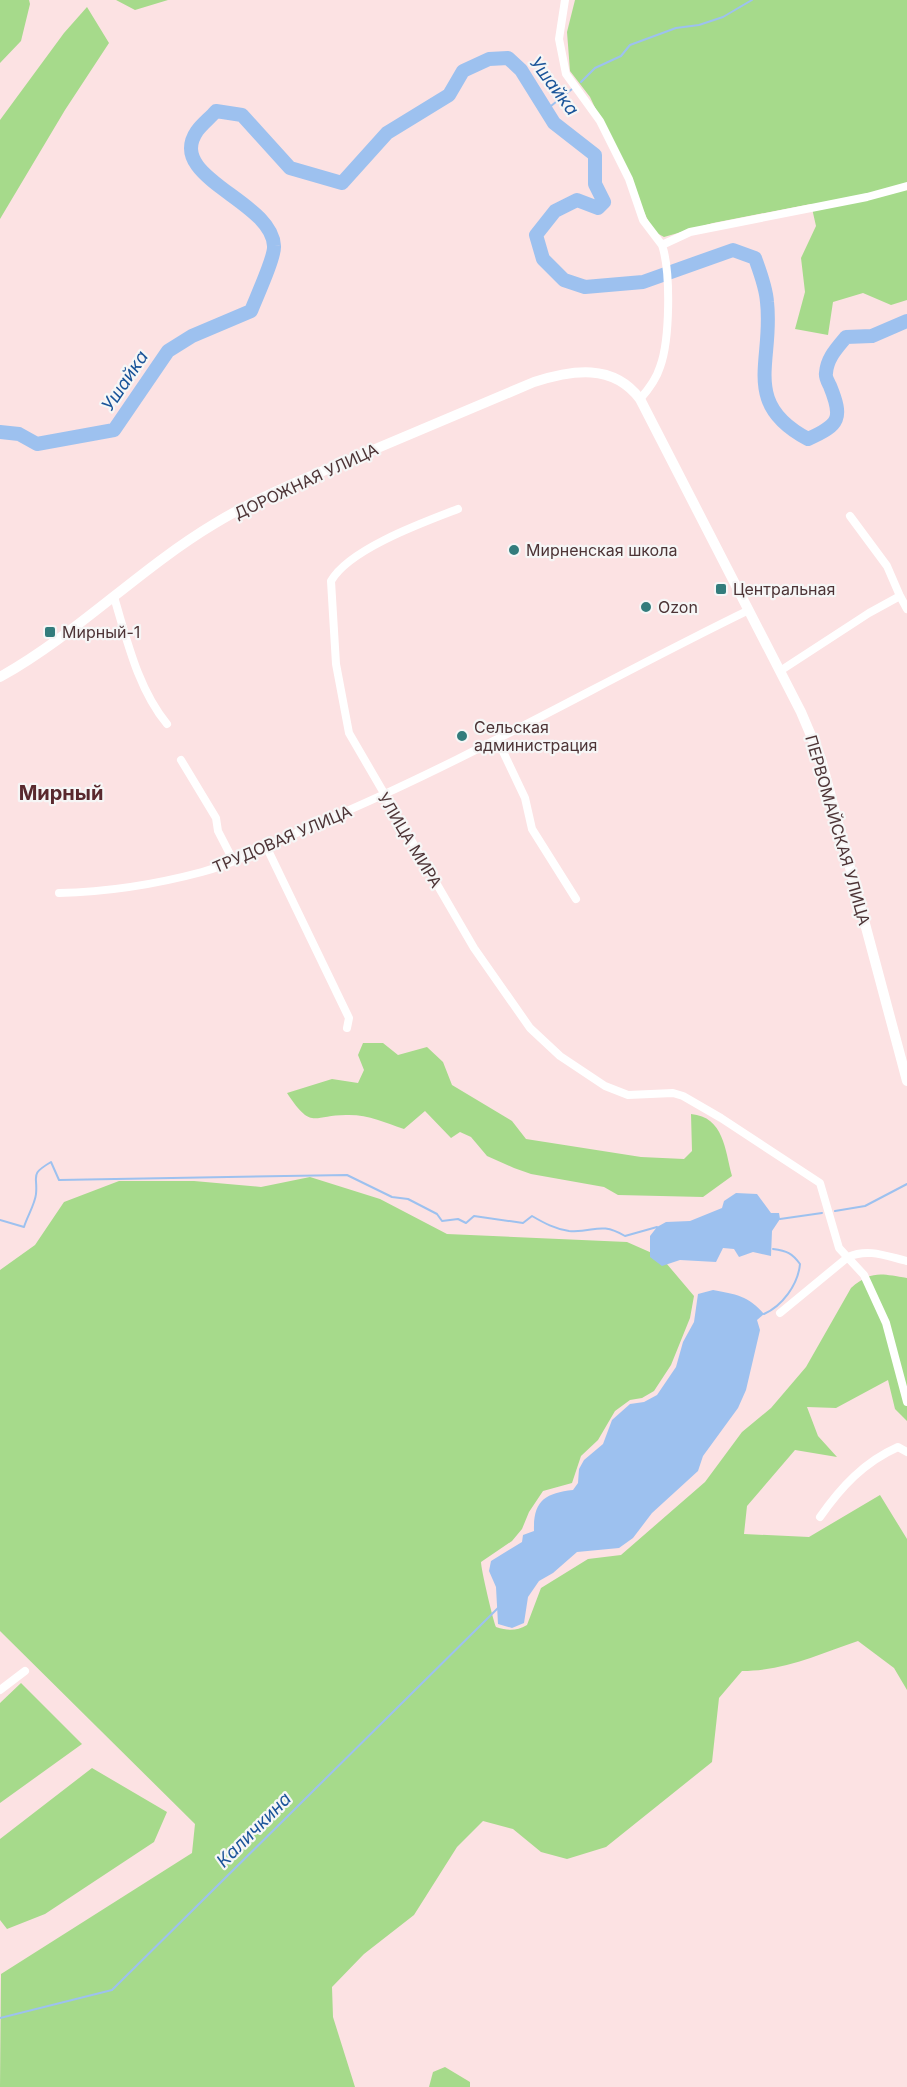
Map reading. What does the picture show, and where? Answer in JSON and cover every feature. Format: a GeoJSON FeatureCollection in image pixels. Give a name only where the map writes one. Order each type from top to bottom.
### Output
{"type":"FeatureCollection","features":[{"type":"Feature","properties":{"kind":"street"},"geometry":{"type":"LineString","coordinates":[[565,0],[559,39],[566,74],[600,121],[629,179],[643,220],[664,249],[667,291],[661,365],[653,385],[640,399]]}},
{"type":"Feature","properties":{"kind":"street"},"geometry":{"type":"LineString","coordinates":[[664,249],[690,232],[867,197],[907,186]]}},
{"type":"Feature","properties":{"kind":"street","name":"ДОРОЖНАЯ УЛИЦА"},"geometry":{"type":"LineString","coordinates":[[0,677],[22,665],[181,545],[286,486],[534,382],[560,374],[594,372],[619,380],[633,389],[640,399]]}},
{"type":"Feature","properties":{"kind":"street","name":"ПЕРВОМАЙСКАЯ УЛИЦА"},"geometry":{"type":"LineString","coordinates":[[640,399],[801,712],[821,759],[907,1081]]}},
{"type":"Feature","properties":{"kind":"street","name":"УЛИЦА МИРА"},"geometry":{"type":"LineString","coordinates":[[458,509],[408,527],[342,566],[331,581],[336,664],[349,733],[474,948],[530,1028],[588,1077],[616,1092],[639,1095],[673,1093],[706,1108],[820,1183],[825,1192],[839,1248],[864,1275],[886,1323],[907,1402]]}},
{"type":"Feature","properties":{"kind":"street"},"geometry":{"type":"LineString","coordinates":[[850,516],[887,566],[907,609]]}},
{"type":"Feature","properties":{"kind":"street"},"geometry":{"type":"LineString","coordinates":[[114,597],[150,701],[167,724]]}},
{"type":"Feature","properties":{"kind":"street"},"geometry":{"type":"LineString","coordinates":[[780,671],[869,613],[900,597]]}},
{"type":"Feature","properties":{"kind":"street","name":"ТРУДОВАЯ УЛИЦА"},"geometry":{"type":"LineString","coordinates":[[59,893],[85,892],[152,881],[203,871],[233,860],[384,796],[628,669],[749,610]]}},
{"type":"Feature","properties":{"kind":"street"},"geometry":{"type":"LineString","coordinates":[[497,739],[525,798],[532,828],[576,899]]}},
{"type":"Feature","properties":{"kind":"street"},"geometry":{"type":"LineString","coordinates":[[181,760],[216,818],[218,831],[233,860]]}},
{"type":"Feature","properties":{"kind":"street"},"geometry":{"type":"LineString","coordinates":[[266,846],[349,1018],[347,1028]]}},
{"type":"Feature","properties":{"kind":"street"},"geometry":{"type":"LineString","coordinates":[[780,1313],[848,1257],[865,1252],[907,1261]]}},
{"type":"Feature","properties":{"kind":"street"},"geometry":{"type":"LineString","coordinates":[[820,1517],[837,1493],[875,1457],[898,1447],[907,1451]]}},
{"type":"Feature","properties":{"kind":"street"},"geometry":{"type":"LineString","coordinates":[[0,1690],[25,1671]]}},
{"type":"Feature","properties":{"kind":"green space"},"geometry":{"type":"Polygon","coordinates":[[[0,0],[29,0],[30,4],[21,41],[0,63],[0,0]]]}},
{"type":"Feature","properties":{"kind":"green space"},"geometry":{"type":"Polygon","coordinates":[[[116,0],[168,0],[135,10],[116,0]]]}},
{"type":"Feature","properties":{"kind":"green space"},"geometry":{"type":"Polygon","coordinates":[[[575,0],[907,0],[907,300],[891,305],[863,293],[833,302],[828,335],[795,329],[805,292],[801,258],[816,226],[811,204],[713,223],[664,237],[653,231],[590,97],[570,71],[567,32],[575,0]]]}},
{"type":"Feature","properties":{"kind":"green space"},"geometry":{"type":"Polygon","coordinates":[[[87,7],[109,43],[65,110],[0,219],[0,120],[64,33],[87,7]]]}},
{"type":"Feature","properties":{"kind":"green space"},"geometry":{"type":"Polygon","coordinates":[[[363,1043],[383,1043],[398,1055],[427,1047],[443,1062],[452,1085],[512,1121],[526,1139],[641,1157],[684,1159],[692,1151],[691,1114],[702,1116],[717,1128],[721,1136],[732,1176],[703,1197],[618,1195],[604,1187],[531,1174],[514,1168],[487,1156],[471,1137],[460,1132],[451,1138],[425,1111],[404,1129],[364,1116],[337,1115],[314,1118],[302,1113],[287,1093],[332,1079],[358,1083],[364,1070],[358,1055],[363,1043]]]}},
{"type":"Feature","properties":{"kind":"green space"},"geometry":{"type":"Polygon","coordinates":[[[310,1177],[380,1199],[447,1234],[627,1242],[661,1257],[694,1296],[690,1318],[671,1365],[654,1391],[642,1398],[630,1400],[615,1411],[598,1440],[581,1456],[572,1483],[543,1491],[529,1512],[522,1529],[512,1541],[481,1562],[496,1627],[505,1629],[512,1630],[527,1625],[541,1588],[588,1559],[621,1555],[705,1482],[742,1432],[771,1408],[806,1367],[851,1288],[871,1276],[890,1275],[907,1278],[907,1421],[895,1409],[888,1380],[836,1408],[807,1407],[818,1436],[837,1457],[795,1450],[747,1506],[744,1534],[809,1537],[880,1495],[907,1539],[907,1690],[894,1668],[858,1641],[787,1665],[742,1671],[719,1698],[712,1762],[606,1847],[567,1859],[541,1852],[513,1829],[483,1821],[457,1847],[414,1915],[364,1954],[332,1987],[333,2017],[355,2087],[0,2087],[1,1974],[192,1853],[195,1824],[0,1631],[0,1270],[35,1245],[64,1202],[119,1181],[194,1181],[261,1187],[310,1177]]]}},
{"type":"Feature","properties":{"kind":"green space"},"geometry":{"type":"Polygon","coordinates":[[[21,1683],[82,1744],[0,1803],[0,1703],[21,1683]]]}},
{"type":"Feature","properties":{"kind":"green space"},"geometry":{"type":"Polygon","coordinates":[[[92,1768],[167,1812],[154,1842],[45,1914],[7,1929],[0,1920],[0,1839],[92,1768]]]}},
{"type":"Feature","properties":{"kind":"green space"},"geometry":{"type":"Polygon","coordinates":[[[445,2067],[470,2082],[470,2087],[429,2087],[433,2072],[445,2067]]]}},
{"type":"Feature","properties":{"kind":"water"},"geometry":{"type":"Polygon","coordinates":[[[736,1193],[757,1194],[771,1213],[779,1213],[780,1219],[772,1231],[771,1256],[753,1252],[739,1257],[734,1249],[723,1248],[716,1262],[680,1260],[662,1266],[650,1257],[650,1236],[657,1227],[666,1222],[690,1221],[722,1208],[724,1201],[736,1193]]]}},
{"type":"Feature","properties":{"kind":"water"},"geometry":{"type":"Polygon","coordinates":[[[713,1290],[741,1297],[753,1303],[764,1314],[757,1320],[760,1330],[746,1390],[738,1408],[703,1456],[698,1471],[652,1513],[633,1538],[619,1548],[577,1552],[553,1573],[539,1581],[528,1597],[524,1623],[512,1628],[498,1624],[496,1587],[489,1571],[491,1561],[522,1542],[523,1535],[534,1531],[536,1512],[543,1500],[555,1493],[573,1490],[578,1483],[579,1469],[584,1460],[603,1444],[612,1420],[630,1404],[644,1402],[657,1395],[676,1367],[683,1342],[694,1322],[698,1294],[713,1290]]]}},
{"type":"Feature","properties":{"kind":"waterway"},"geometry":{"type":"LineString","coordinates":[[581,82],[595,68],[621,56],[630,45],[676,28],[699,25],[723,17],[752,0]]}},
{"type":"Feature","properties":{"kind":"waterway","name":"Ушайка"},"geometry":{"type":"LineString","coordinates":[[0,432],[19,434],[37,444],[114,430],[168,351],[192,336],[251,311],[274,246],[269,230],[257,215],[207,176],[195,162],[191,148],[197,131],[216,111],[242,115],[290,168],[342,183],[387,133],[449,95],[463,71],[489,59],[508,58],[521,70],[554,123],[595,155],[595,184],[604,202],[598,208],[577,200],[555,211],[536,235],[543,259],[564,280],[585,287],[643,282],[733,250],[755,258],[767,302],[765,362],[767,395],[774,411],[787,425],[808,439],[827,429],[836,419],[837,406],[826,375],[830,358],[846,337],[872,336],[907,321]]}},
{"type":"Feature","properties":{"kind":"waterway"},"geometry":{"type":"LineString","coordinates":[[546,110],[572,89]]}},
{"type":"Feature","properties":{"kind":"waterway"},"geometry":{"type":"LineString","coordinates":[[0,1220],[24,1227],[35,1198],[37,1173],[51,1162],[59,1180],[347,1175],[392,1197],[408,1199],[437,1214],[442,1221],[458,1219],[466,1223],[474,1216],[523,1223],[532,1216],[564,1230],[603,1228],[625,1236],[657,1227]]}},
{"type":"Feature","properties":{"kind":"waterway","name":"Каличкина"},"geometry":{"type":"LineString","coordinates":[[835,1211],[865,1206],[907,1184]]}},
{"type":"Feature","properties":{"kind":"waterway","name":"Каличкина"},"geometry":{"type":"LineString","coordinates":[[780,1219],[822,1213]]}},
{"type":"Feature","properties":{"kind":"waterway","name":"Каличкина"},"geometry":{"type":"LineString","coordinates":[[764,1314],[783,1300],[799,1272],[800,1264],[794,1257],[789,1253],[773,1249]]}},
{"type":"Feature","properties":{"kind":"waterway","name":"Каличкина"},"geometry":{"type":"LineString","coordinates":[[0,2018],[112,1990],[498,1608]]}},
{"type":"Feature","properties":{"kind":"place","name":"Мирненская школа"},"geometry":{"type":"Point","coordinates":[514,550]}},
{"type":"Feature","properties":{"kind":"place","name":"Центральная"},"geometry":{"type":"Point","coordinates":[721,589]}},
{"type":"Feature","properties":{"kind":"place","name":"Ozon"},"geometry":{"type":"Point","coordinates":[646,607]}},
{"type":"Feature","properties":{"kind":"place","name":"Мирный-1"},"geometry":{"type":"Point","coordinates":[50,632]}},
{"type":"Feature","properties":{"kind":"place","name":"Сельская администрация"},"geometry":{"type":"Point","coordinates":[462,736]}},
{"type":"Feature","properties":{"kind":"district","name":"Мирный"},"geometry":{"type":"Point","coordinates":[61,793]}}]}
